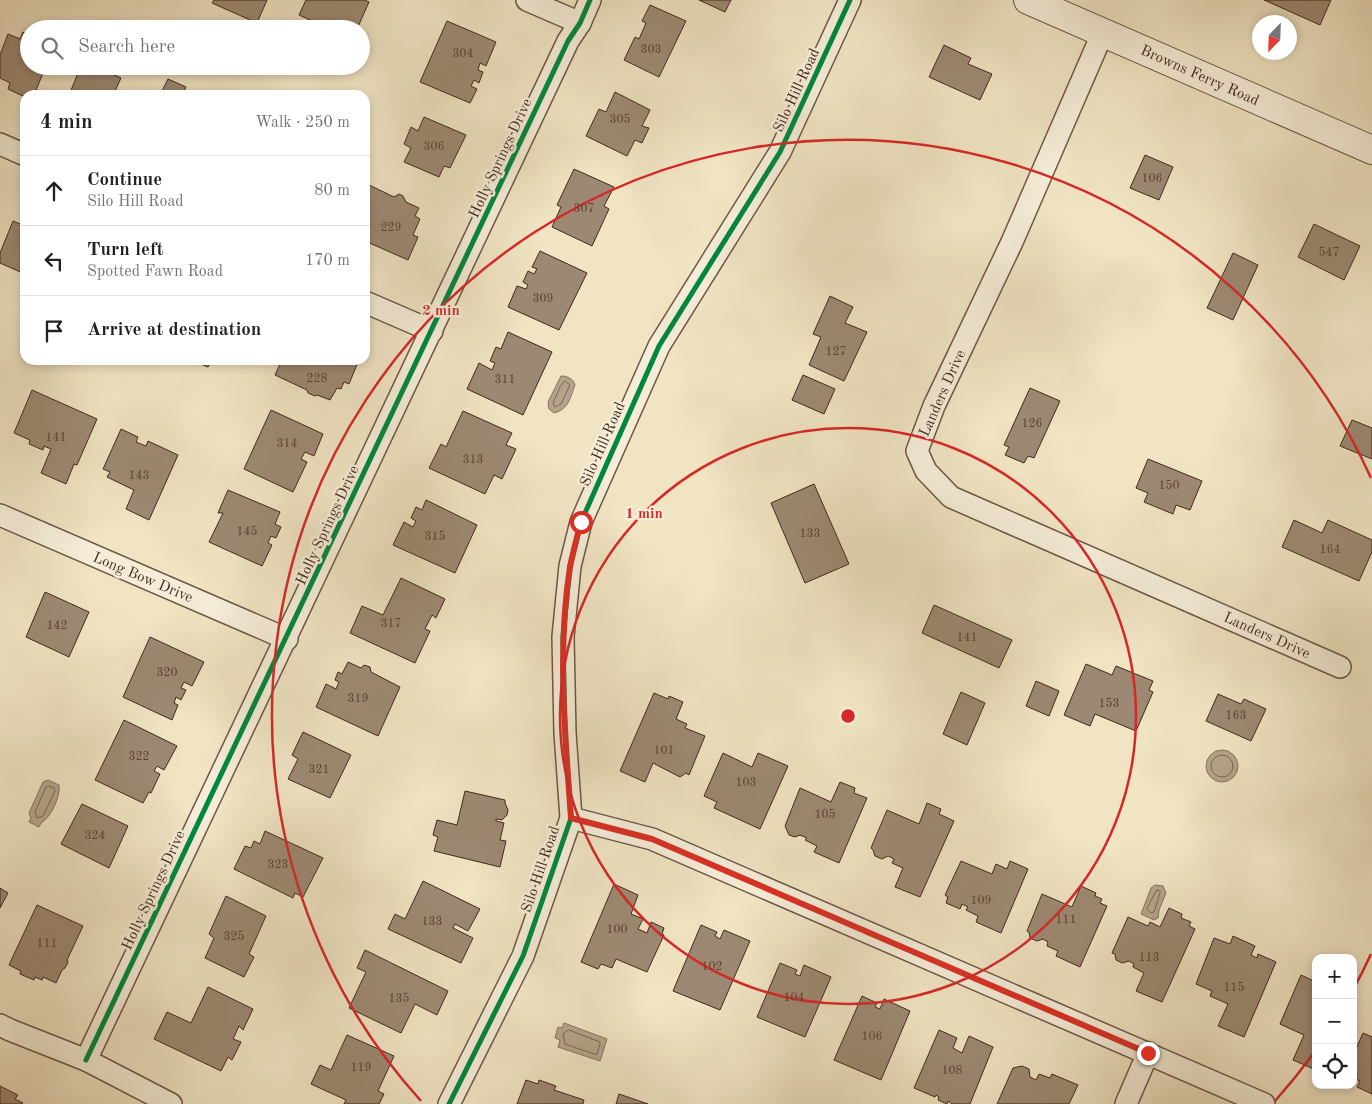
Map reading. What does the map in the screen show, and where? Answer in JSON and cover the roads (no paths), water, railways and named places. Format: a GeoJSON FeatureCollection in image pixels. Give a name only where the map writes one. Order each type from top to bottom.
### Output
{"type":"FeatureCollection","features":[{"type":"Feature","properties":{"kind":"street"},"geometry":{"type":"LineString","coordinates":[[527,0],[580,23]]}},
{"type":"Feature","properties":{"kind":"street","name":"Holly Springs Drive"},"geometry":{"type":"LineString","coordinates":[[86,1060],[287,639],[568,41],[580,23],[590,0]]}},
{"type":"Feature","properties":{"kind":"street","name":"Silo Hill Road"},"geometry":{"type":"LineString","coordinates":[[449,1104],[523,956],[571,818],[564,733],[563,637],[570,566],[581,522],[659,346],[780,152],[850,0]]}},
{"type":"Feature","properties":{"kind":"street","name":"Browns Ferry Road"},"geometry":{"type":"LineString","coordinates":[[1028,0],[1372,150]]}},
{"type":"Feature","properties":{"kind":"street","name":"Landers Drive"},"geometry":{"type":"LineString","coordinates":[[1103,32],[1012,242],[934,406],[917,451],[926,472],[951,497],[1340,667]]}},
{"type":"Feature","properties":{"kind":"street"},"geometry":{"type":"LineString","coordinates":[[0,144],[20,153]]}},
{"type":"Feature","properties":{"kind":"street"},"geometry":{"type":"LineString","coordinates":[[370,304],[432,331]]}},
{"type":"Feature","properties":{"kind":"street","name":"Long Bow Drive"},"geometry":{"type":"LineString","coordinates":[[0,515],[287,639]]}},
{"type":"Feature","properties":{"kind":"street"},"geometry":{"type":"LineString","coordinates":[[571,818],[652,839],[1264,1104]]}},
{"type":"Feature","properties":{"kind":"street"},"geometry":{"type":"LineString","coordinates":[[0,1025],[86,1060],[171,1104]]}},
{"type":"Feature","properties":{"kind":"street"},"geometry":{"type":"LineString","coordinates":[[1126,1104],[1148,1053]]}},
{"type":"Feature","properties":{"kind":"water"},"geometry":{"type":"Polygon","coordinates":[[[561,376],[570,378],[575,385],[566,406],[554,413],[549,409],[548,402],[561,376]]]}},
{"type":"Feature","properties":{"kind":"water"},"geometry":{"type":"Polygon","coordinates":[[[1222,750],[1234,754],[1238,766],[1234,778],[1222,782],[1210,778],[1206,766],[1210,754],[1222,750]]]}},
{"type":"Feature","properties":{"kind":"water"},"geometry":{"type":"Polygon","coordinates":[[[48,780],[59,785],[59,789],[52,811],[39,827],[29,822],[31,818],[29,813],[43,782],[48,780]]]}},
{"type":"Feature","properties":{"kind":"water"},"geometry":{"type":"Polygon","coordinates":[[[1155,885],[1163,886],[1166,893],[1158,918],[1154,920],[1141,914],[1151,888],[1155,885]]]}},
{"type":"Feature","properties":{"kind":"water"},"geometry":{"type":"Polygon","coordinates":[[[564,1023],[607,1039],[600,1061],[558,1047],[560,1040],[555,1038],[558,1027],[562,1028],[564,1023]]]}}]}
